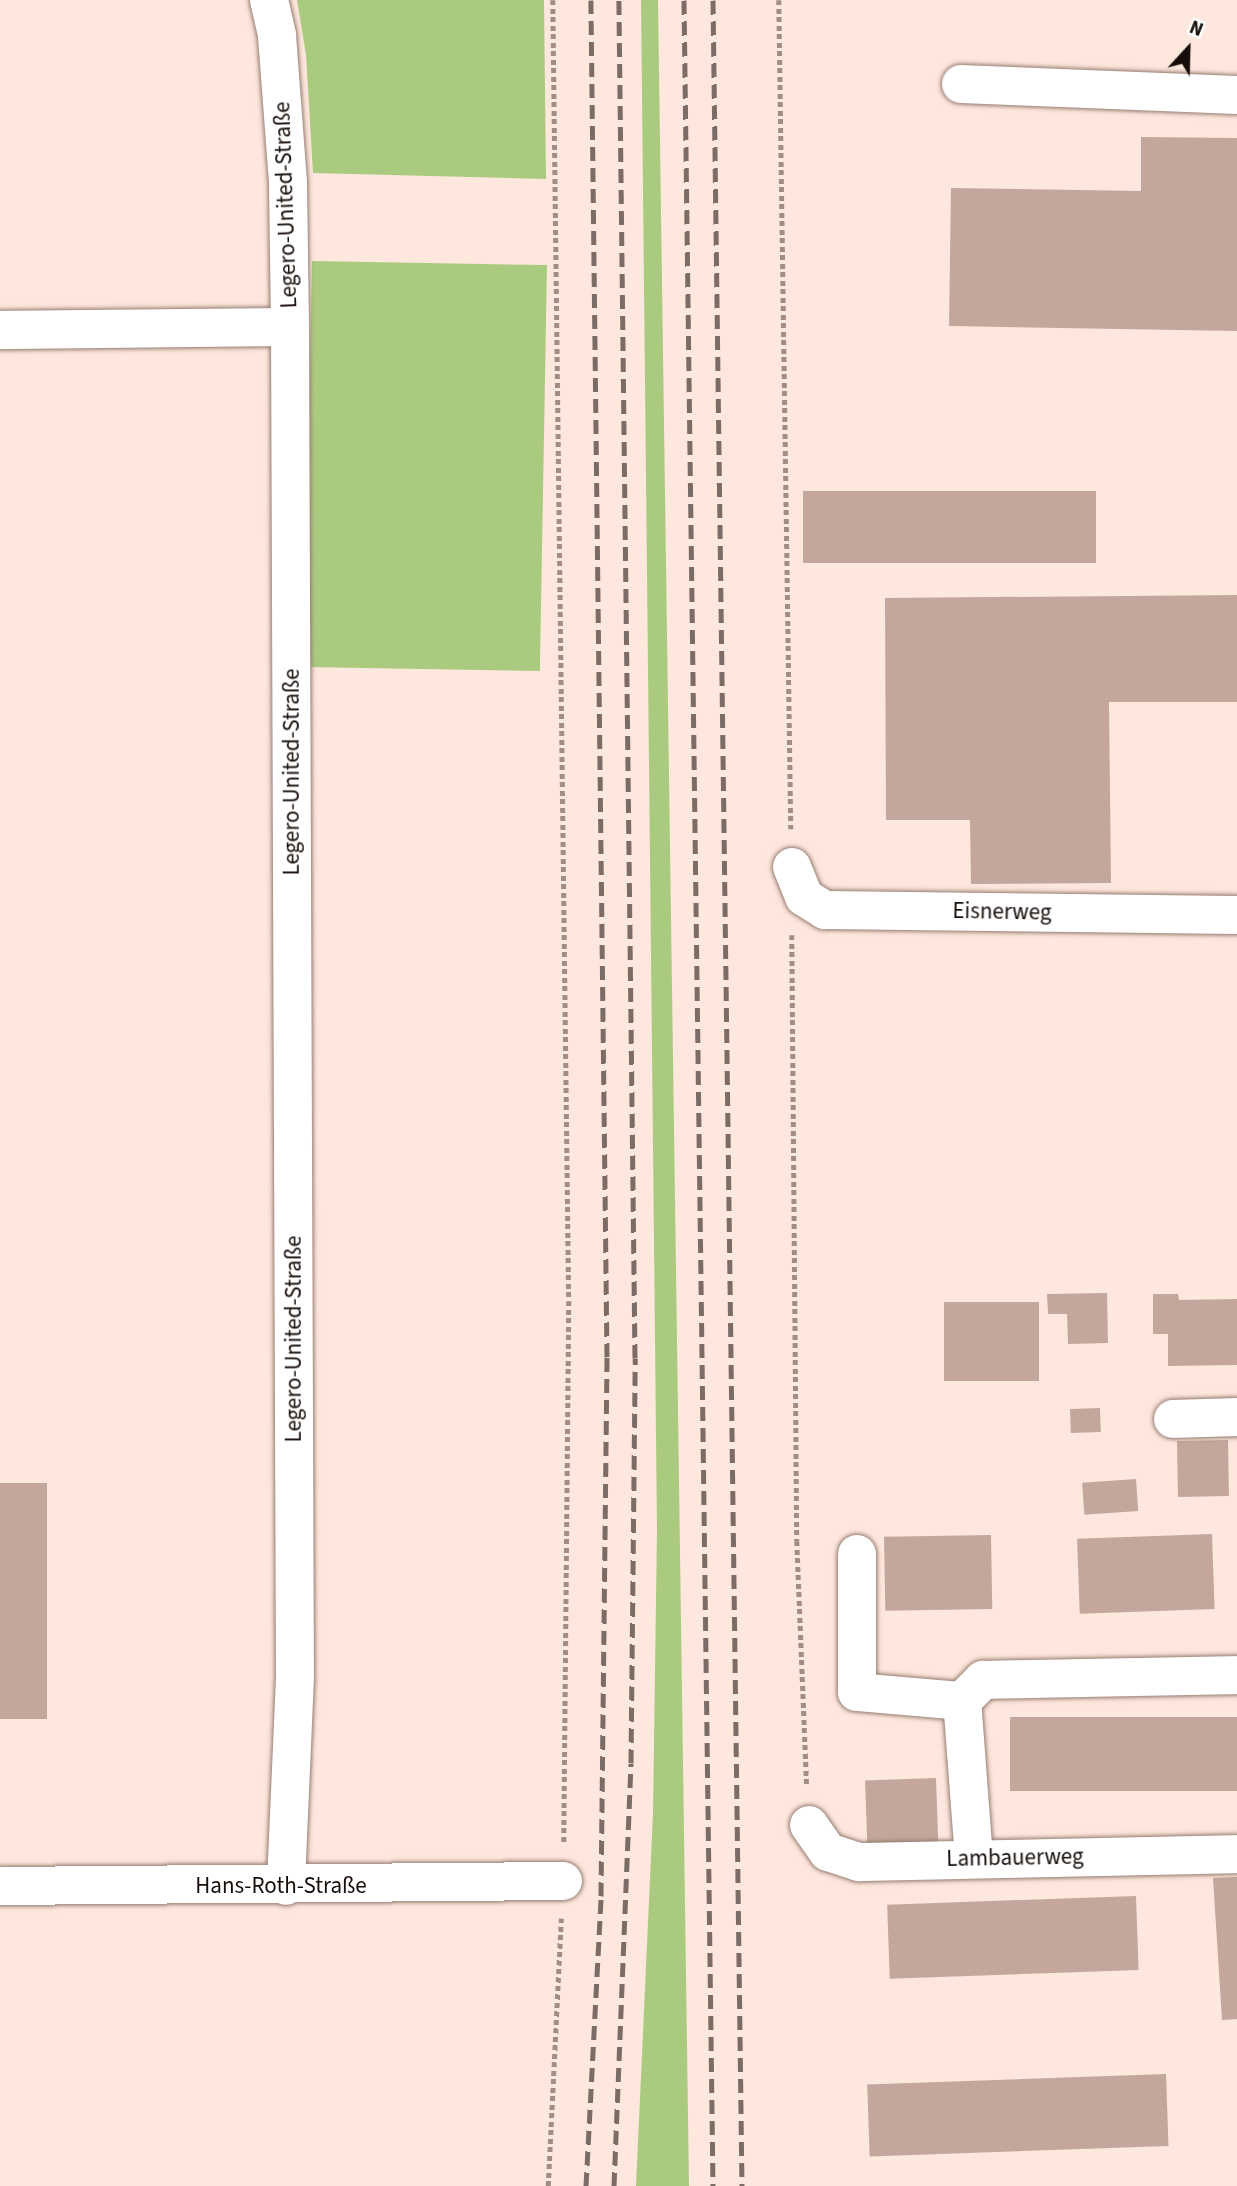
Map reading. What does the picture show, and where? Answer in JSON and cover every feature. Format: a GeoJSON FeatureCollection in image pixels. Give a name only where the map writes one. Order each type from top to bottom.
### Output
{"type":"FeatureCollection","features":[{"type":"Feature","properties":{"kind":"street","name":"Legero-United-Straße"},"geometry":{"type":"LineString","coordinates":[[269,0],[277,36],[288,183],[290,327],[295,1677],[286,1886]]}},
{"type":"Feature","properties":{"kind":"street"},"geometry":{"type":"LineString","coordinates":[[961,84],[1237,95]]}},
{"type":"Feature","properties":{"kind":"street"},"geometry":{"type":"LineString","coordinates":[[0,330],[290,327]]}},
{"type":"Feature","properties":{"kind":"street","name":"Eisnerweg"},"geometry":{"type":"LineString","coordinates":[[792,867],[804,897],[825,910],[1237,915]]}},
{"type":"Feature","properties":{"kind":"street"},"geometry":{"type":"LineString","coordinates":[[1173,1419],[1237,1417]]}},
{"type":"Feature","properties":{"kind":"street"},"geometry":{"type":"LineString","coordinates":[[857,1554],[857,1692],[962,1701]]}},
{"type":"Feature","properties":{"kind":"street"},"geometry":{"type":"LineString","coordinates":[[974,1859],[962,1701],[983,1680],[1237,1675]]}},
{"type":"Feature","properties":{"kind":"street","name":"Lambauerweg"},"geometry":{"type":"LineString","coordinates":[[809,1825],[828,1852],[842,1858],[974,1859],[1237,1854]]}},
{"type":"Feature","properties":{"kind":"street","name":"Hans-Roth-Straße"},"geometry":{"type":"LineString","coordinates":[[0,1886],[286,1886],[563,1881]]}},
{"type":"Feature","properties":{"kind":"path"},"geometry":{"type":"LineString","coordinates":[[548,2186],[563,1881],[569,1301],[553,0]]}},
{"type":"Feature","properties":{"kind":"green space"},"geometry":{"type":"Polygon","coordinates":[[[297,0],[544,0],[546,179],[313,173],[306,55],[297,0]]]}},
{"type":"Feature","properties":{"kind":"green space"},"geometry":{"type":"Polygon","coordinates":[[[641,0],[658,0],[689,2186],[636,2186],[653,1813],[657,1530],[641,0]]]}},
{"type":"Feature","properties":{"kind":"green space"},"geometry":{"type":"Polygon","coordinates":[[[312,261],[547,265],[540,671],[305,667],[312,261]]]}},
{"type":"Feature","properties":{"kind":"building"},"geometry":{"type":"Polygon","coordinates":[[[1141,137],[1237,138],[1237,331],[949,326],[951,188],[1141,191],[1141,137]]]}},
{"type":"Feature","properties":{"kind":"building"},"geometry":{"type":"Polygon","coordinates":[[[803,491],[1096,491],[1096,563],[803,563],[803,491]]]}},
{"type":"Feature","properties":{"kind":"building"},"geometry":{"type":"Polygon","coordinates":[[[1237,595],[1237,702],[1109,702],[1111,883],[971,884],[970,820],[886,820],[885,598],[1237,595]]]}},
{"type":"Feature","properties":{"kind":"building"},"geometry":{"type":"Polygon","coordinates":[[[1107,1293],[1108,1343],[1068,1344],[1067,1314],[1048,1314],[1047,1294],[1107,1293]]]}},
{"type":"Feature","properties":{"kind":"building"},"geometry":{"type":"Polygon","coordinates":[[[1153,1294],[1178,1294],[1179,1300],[1237,1299],[1237,1365],[1168,1366],[1168,1334],[1153,1334],[1153,1294]]]}},
{"type":"Feature","properties":{"kind":"building"},"geometry":{"type":"Polygon","coordinates":[[[944,1302],[1039,1302],[1039,1381],[944,1381],[944,1302]]]}},
{"type":"Feature","properties":{"kind":"building"},"geometry":{"type":"Polygon","coordinates":[[[1100,1408],[1101,1432],[1071,1433],[1070,1409],[1100,1408]]]}},
{"type":"Feature","properties":{"kind":"building"},"geometry":{"type":"Polygon","coordinates":[[[1228,1440],[1229,1496],[1178,1497],[1177,1441],[1228,1440]]]}},
{"type":"Feature","properties":{"kind":"building"},"geometry":{"type":"Polygon","coordinates":[[[1136,1479],[1138,1511],[1084,1515],[1082,1483],[1136,1479]]]}},
{"type":"Feature","properties":{"kind":"building"},"geometry":{"type":"Polygon","coordinates":[[[0,1483],[47,1483],[47,1719],[0,1719],[0,1483]]]}},
{"type":"Feature","properties":{"kind":"building"},"geometry":{"type":"Polygon","coordinates":[[[1212,1534],[1215,1609],[1080,1614],[1077,1539],[1212,1534]]]}},
{"type":"Feature","properties":{"kind":"building"},"geometry":{"type":"Polygon","coordinates":[[[991,1535],[992,1609],[885,1611],[884,1537],[991,1535]]]}},
{"type":"Feature","properties":{"kind":"building"},"geometry":{"type":"Polygon","coordinates":[[[1010,1717],[1237,1717],[1237,1791],[1010,1791],[1010,1717]]]}},
{"type":"Feature","properties":{"kind":"building"},"geometry":{"type":"Polygon","coordinates":[[[936,1778],[938,1849],[868,1851],[865,1780],[936,1778]]]}},
{"type":"Feature","properties":{"kind":"building"},"geometry":{"type":"Polygon","coordinates":[[[1237,1877],[1237,2019],[1222,2020],[1213,1878],[1237,1877]]]}},
{"type":"Feature","properties":{"kind":"building"},"geometry":{"type":"Polygon","coordinates":[[[1136,1896],[1139,1970],[890,1979],[887,1905],[1136,1896]]]}},
{"type":"Feature","properties":{"kind":"building"},"geometry":{"type":"Polygon","coordinates":[[[1166,2074],[1169,2146],[870,2156],[867,2084],[1166,2074]]]}},
{"type":"Feature","properties":{"kind":"railway"},"geometry":{"type":"LineString","coordinates":[[586,2186],[601,1896],[607,1357],[591,0]]}},
{"type":"Feature","properties":{"kind":"railway"},"geometry":{"type":"LineString","coordinates":[[614,2186],[631,1763],[635,1358],[619,0]]}},
{"type":"Feature","properties":{"kind":"railway"},"geometry":{"type":"LineString","coordinates":[[684,0],[713,2186]]}},
{"type":"Feature","properties":{"kind":"railway"},"geometry":{"type":"LineString","coordinates":[[713,0],[742,2186]]}}]}
